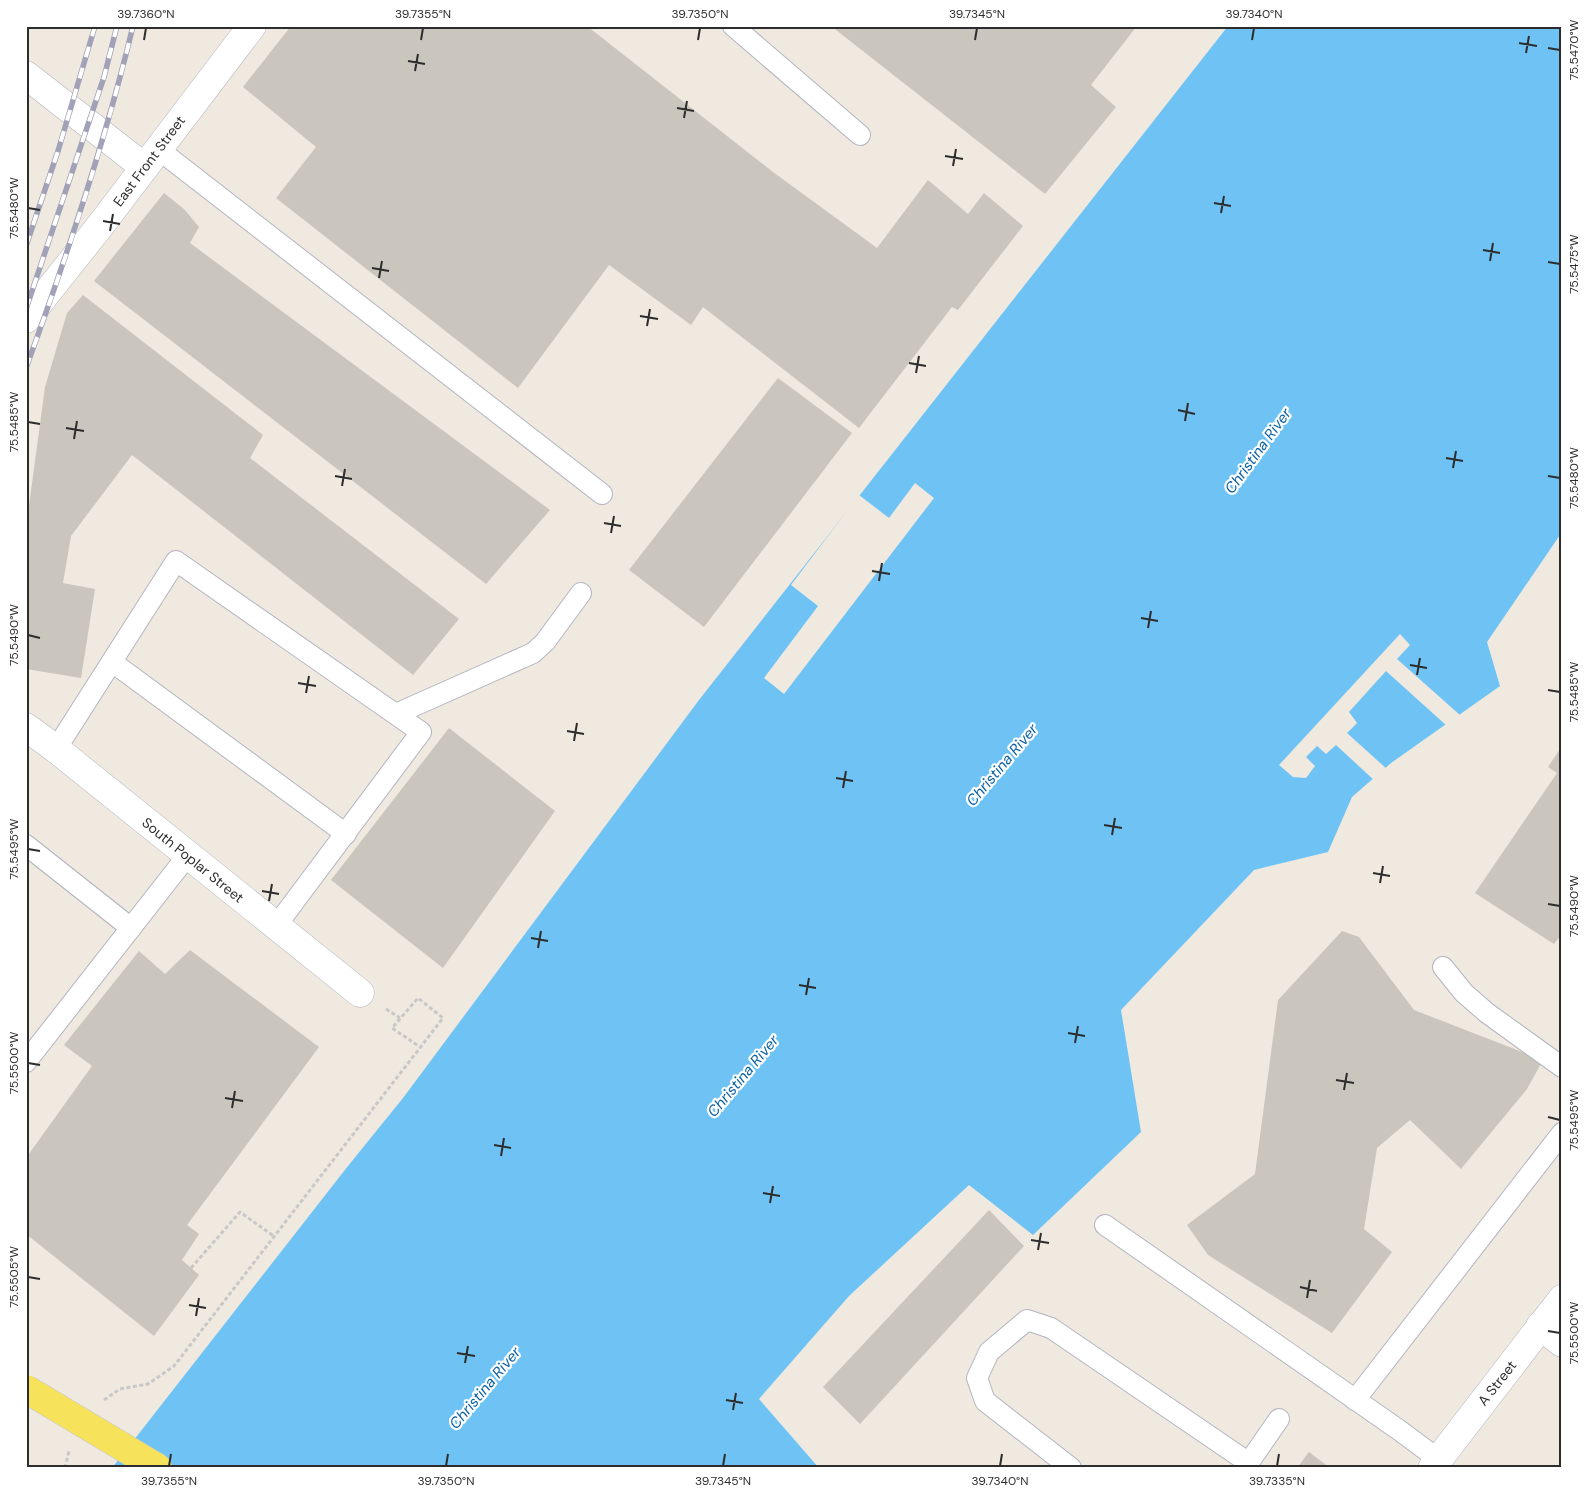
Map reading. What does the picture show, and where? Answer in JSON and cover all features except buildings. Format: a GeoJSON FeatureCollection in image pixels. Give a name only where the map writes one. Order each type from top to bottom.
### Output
{"type":"FeatureCollection","features":[{"type":"Feature","properties":{"kind":"main road"},"geometry":{"type":"LineString","coordinates":[[26,1389],[158,1468]]}},
{"type":"Feature","properties":{"kind":"street","name":"East Front Street"},"geometry":{"type":"LineString","coordinates":[[26,319],[100,226],[252,26]]}},
{"type":"Feature","properties":{"kind":"street"},"geometry":{"type":"LineString","coordinates":[[26,74],[151,158]]}},
{"type":"Feature","properties":{"kind":"street","name":"South Poplar Street"},"geometry":{"type":"LineString","coordinates":[[26,727],[360,993]]}},
{"type":"Feature","properties":{"kind":"street","name":"A Street"},"geometry":{"type":"LineString","coordinates":[[1435,1464],[1562,1299]]}},
{"type":"Feature","properties":{"kind":"street"},"geometry":{"type":"LineString","coordinates":[[1540,1326],[1562,1343]]}},
{"type":"Feature","properties":{"kind":"lane"},"geometry":{"type":"LineString","coordinates":[[732,26],[860,135]]}},
{"type":"Feature","properties":{"kind":"lane"},"geometry":{"type":"LineString","coordinates":[[151,158],[602,494]]}},
{"type":"Feature","properties":{"kind":"lane"},"geometry":{"type":"LineString","coordinates":[[56,749],[176,561],[421,732],[276,926]]}},
{"type":"Feature","properties":{"kind":"lane"},"geometry":{"type":"LineString","coordinates":[[396,714],[533,653],[545,642],[581,593]]}},
{"type":"Feature","properties":{"kind":"lane"},"geometry":{"type":"LineString","coordinates":[[112,662],[346,834]]}},
{"type":"Feature","properties":{"kind":"lane"},"geometry":{"type":"LineString","coordinates":[[26,845],[131,928]]}},
{"type":"Feature","properties":{"kind":"lane"},"geometry":{"type":"LineString","coordinates":[[26,1062],[188,855]]}},
{"type":"Feature","properties":{"kind":"lane"},"geometry":{"type":"LineString","coordinates":[[1443,967],[1464,993],[1487,1013],[1562,1066]]}},
{"type":"Feature","properties":{"kind":"lane"},"geometry":{"type":"LineString","coordinates":[[1356,1400],[1562,1133]]}},
{"type":"Feature","properties":{"kind":"lane"},"geometry":{"type":"LineString","coordinates":[[1105,1225],[1356,1400],[1435,1464]]}},
{"type":"Feature","properties":{"kind":"lane"},"geometry":{"type":"LineString","coordinates":[[1071,1468],[985,1401],[976,1378],[989,1352],[1027,1320],[1051,1328],[1247,1466],[1279,1419]]}},
{"type":"Feature","properties":{"kind":"path"},"geometry":{"type":"LineString","coordinates":[[101,1402],[120,1389],[148,1384],[174,1366],[443,1018],[418,998],[392,1028],[420,1047]]}},
{"type":"Feature","properties":{"kind":"path"},"geometry":{"type":"LineString","coordinates":[[191,1268],[240,1212],[275,1237]]}},
{"type":"Feature","properties":{"kind":"path"},"geometry":{"type":"LineString","coordinates":[[65,1468],[70,1449]]}},
{"type":"Feature","properties":{"kind":"water","name":"Christina River"},"geometry":{"type":"Polygon","coordinates":[[[1228,26],[1562,26],[1562,532],[1487,642],[1500,686],[1391,763],[1352,797],[1328,852],[1254,870],[1121,1010],[1141,1132],[1033,1235],[969,1185],[849,1296],[759,1399],[819,1468],[112,1468],[403,1098],[699,700],[1228,26]]]}},
{"type":"Feature","properties":{"kind":"pier"},"geometry":{"type":"Polygon","coordinates":[[[915,483],[934,498],[784,694],[764,678],[818,606],[791,585],[859,495],[889,518],[915,483]]]}},
{"type":"Feature","properties":{"kind":"pier"},"geometry":{"type":"Polygon","coordinates":[[[1400,634],[1410,645],[1397,659],[1461,716],[1447,726],[1386,671],[1349,712],[1357,723],[1347,733],[1388,770],[1375,781],[1336,745],[1326,754],[1317,746],[1306,757],[1315,766],[1306,778],[1293,777],[1279,765],[1400,634]]]}},
{"type":"Feature","properties":{"kind":"railway"},"geometry":{"type":"LineString","coordinates":[[26,246],[58,151],[95,26]]}},
{"type":"Feature","properties":{"kind":"railway"},"geometry":{"type":"LineString","coordinates":[[26,309],[104,77],[117,26]]}},
{"type":"Feature","properties":{"kind":"railway"},"geometry":{"type":"LineString","coordinates":[[26,368],[84,199],[110,113],[133,26]]}}]}
